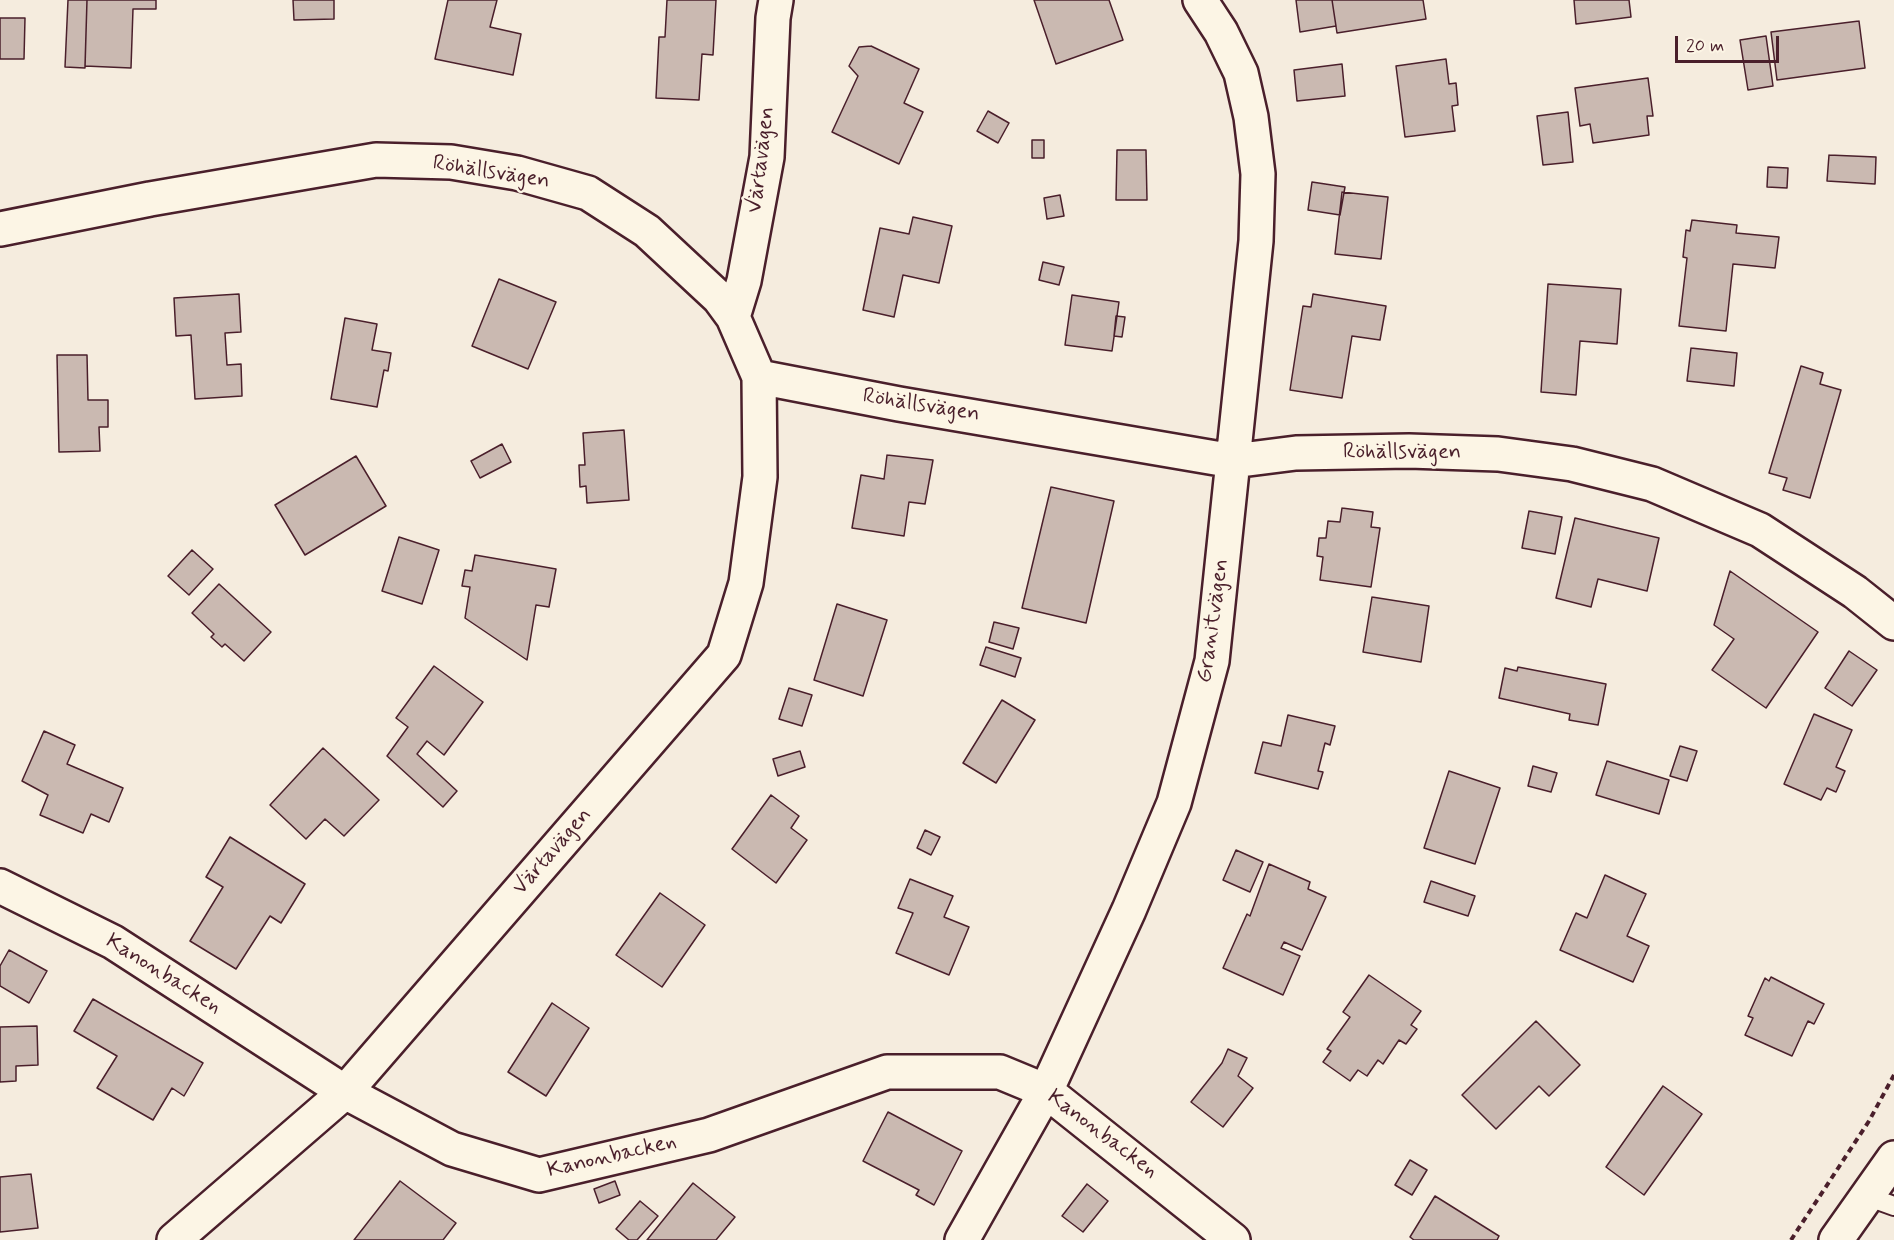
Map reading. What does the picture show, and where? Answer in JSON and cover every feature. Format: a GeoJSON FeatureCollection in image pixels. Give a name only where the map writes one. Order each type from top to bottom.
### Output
{"type":"FeatureCollection","features":[{"type":"Feature","properties":{"kind":"street","name":"Värtavägen"},"geometry":{"type":"LineString","coordinates":[[733,317],[744,281],[767,157],[773,18],[776,0]]}},
{"type":"Feature","properties":{"kind":"street","name":"Granitvägen"},"geometry":{"type":"LineString","coordinates":[[963,1240],[1046,1091],[1089,1000],[1174,803],[1212,661],[1256,241],[1258,174],[1251,117],[1241,73],[1221,32],[1200,0]]}},
{"type":"Feature","properties":{"kind":"street","name":"Röhällsvägen"},"geometry":{"type":"LineString","coordinates":[[0,229],[150,199],[376,160],[451,162],[517,172],[588,193],[646,231],[687,266],[719,298],[733,317],[759,377],[899,404],[1233,461],[1296,453],[1437,451],[1498,454],[1572,464],[1652,484],[1760,530],[1856,592],[1894,623]]}},
{"type":"Feature","properties":{"kind":"street","name":"Värtavägen"},"geometry":{"type":"LineString","coordinates":[[174,1240],[345,1092],[724,655],[746,583],[760,477],[759,377]]}},
{"type":"Feature","properties":{"kind":"street","name":"Kanonbacken"},"geometry":{"type":"LineString","coordinates":[[0,886],[113,942],[345,1092],[452,1149],[539,1175],[709,1135],[887,1072],[1000,1072],[1046,1091],[1233,1240]]}},
{"type":"Feature","properties":{"kind":"street"},"geometry":{"type":"LineString","coordinates":[[1836,1240],[1881,1202],[1894,1158]]}},
{"type":"Feature","properties":{"kind":"path"},"geometry":{"type":"LineString","coordinates":[[1791,1240],[1869,1121],[1894,1075]]}},
{"type":"Feature","properties":{"kind":"building"},"geometry":{"type":"Polygon","coordinates":[[[68,0],[87,0],[85,68],[65,67],[68,0]]]}},
{"type":"Feature","properties":{"kind":"building"},"geometry":{"type":"Polygon","coordinates":[[[87,0],[156,0],[156,9],[133,9],[131,68],[85,66],[87,0]]]}},
{"type":"Feature","properties":{"kind":"building"},"geometry":{"type":"Polygon","coordinates":[[[293,0],[334,0],[334,19],[294,20],[293,0]]]}},
{"type":"Feature","properties":{"kind":"building"},"geometry":{"type":"Polygon","coordinates":[[[448,0],[497,0],[490,27],[521,34],[513,75],[435,59],[448,0]]]}},
{"type":"Feature","properties":{"kind":"building"},"geometry":{"type":"Polygon","coordinates":[[[667,0],[716,0],[713,55],[702,54],[699,100],[656,98],[659,37],[665,37],[667,0]]]}},
{"type":"Feature","properties":{"kind":"building"},"geometry":{"type":"Polygon","coordinates":[[[1034,0],[1109,0],[1123,40],[1056,64],[1034,0]]]}},
{"type":"Feature","properties":{"kind":"building"},"geometry":{"type":"Polygon","coordinates":[[[1296,0],[1332,0],[1336,26],[1300,32],[1296,0]]]}},
{"type":"Feature","properties":{"kind":"building"},"geometry":{"type":"Polygon","coordinates":[[[1332,0],[1423,0],[1426,19],[1337,33],[1332,0]]]}},
{"type":"Feature","properties":{"kind":"building"},"geometry":{"type":"Polygon","coordinates":[[[1574,0],[1629,0],[1631,17],[1576,24],[1574,0]]]}},
{"type":"Feature","properties":{"kind":"building"},"geometry":{"type":"Polygon","coordinates":[[[0,18],[25,18],[24,59],[0,59],[0,18]]]}},
{"type":"Feature","properties":{"kind":"building"},"geometry":{"type":"Polygon","coordinates":[[[1859,21],[1865,68],[1777,80],[1771,32],[1859,21]]]}},
{"type":"Feature","properties":{"kind":"building"},"geometry":{"type":"Polygon","coordinates":[[[1766,36],[1773,86],[1748,90],[1740,40],[1766,36]]]}},
{"type":"Feature","properties":{"kind":"building"},"geometry":{"type":"Polygon","coordinates":[[[871,46],[919,69],[904,103],[923,112],[899,164],[832,132],[858,76],[849,66],[859,47],[871,46]]]}},
{"type":"Feature","properties":{"kind":"building"},"geometry":{"type":"Polygon","coordinates":[[[1446,59],[1449,84],[1456,83],[1458,105],[1452,106],[1455,131],[1405,137],[1396,66],[1446,59]]]}},
{"type":"Feature","properties":{"kind":"building"},"geometry":{"type":"Polygon","coordinates":[[[1342,64],[1345,96],[1297,101],[1294,70],[1342,64]]]}},
{"type":"Feature","properties":{"kind":"building"},"geometry":{"type":"Polygon","coordinates":[[[1648,78],[1653,116],[1647,116],[1649,135],[1593,143],[1590,124],[1580,126],[1575,88],[1648,78]]]}},
{"type":"Feature","properties":{"kind":"building"},"geometry":{"type":"Polygon","coordinates":[[[988,111],[1009,123],[998,143],[977,131],[988,111]]]}},
{"type":"Feature","properties":{"kind":"building"},"geometry":{"type":"Polygon","coordinates":[[[1568,112],[1573,162],[1543,165],[1537,116],[1568,112]]]}},
{"type":"Feature","properties":{"kind":"building"},"geometry":{"type":"Polygon","coordinates":[[[1032,140],[1044,140],[1044,158],[1032,158],[1032,140]]]}},
{"type":"Feature","properties":{"kind":"building"},"geometry":{"type":"Polygon","coordinates":[[[1117,150],[1146,150],[1147,200],[1116,200],[1117,150]]]}},
{"type":"Feature","properties":{"kind":"building"},"geometry":{"type":"Polygon","coordinates":[[[1829,155],[1876,157],[1875,184],[1827,181],[1829,155]]]}},
{"type":"Feature","properties":{"kind":"building"},"geometry":{"type":"Polygon","coordinates":[[[1768,167],[1788,168],[1787,188],[1767,187],[1768,167]]]}},
{"type":"Feature","properties":{"kind":"building"},"geometry":{"type":"Polygon","coordinates":[[[1312,182],[1345,187],[1340,215],[1308,210],[1312,182]]]}},
{"type":"Feature","properties":{"kind":"building"},"geometry":{"type":"Polygon","coordinates":[[[1342,192],[1388,197],[1381,259],[1335,254],[1342,192]]]}},
{"type":"Feature","properties":{"kind":"building"},"geometry":{"type":"Polygon","coordinates":[[[1060,195],[1064,216],[1047,219],[1044,198],[1060,195]]]}},
{"type":"Feature","properties":{"kind":"building"},"geometry":{"type":"Polygon","coordinates":[[[913,217],[952,226],[939,283],[903,275],[894,317],[863,310],[880,228],[909,234],[913,217]]]}},
{"type":"Feature","properties":{"kind":"building"},"geometry":{"type":"Polygon","coordinates":[[[1692,220],[1737,225],[1736,233],[1779,237],[1775,268],[1733,264],[1726,331],[1679,326],[1687,258],[1683,257],[1686,230],[1690,231],[1692,220]]]}},
{"type":"Feature","properties":{"kind":"building"},"geometry":{"type":"Polygon","coordinates":[[[1043,262],[1064,267],[1059,285],[1039,280],[1043,262]]]}},
{"type":"Feature","properties":{"kind":"building"},"geometry":{"type":"Polygon","coordinates":[[[499,279],[556,302],[528,369],[472,346],[499,279]]]}},
{"type":"Feature","properties":{"kind":"building"},"geometry":{"type":"Polygon","coordinates":[[[1548,284],[1621,289],[1617,344],[1580,341],[1576,395],[1541,392],[1548,284]]]}},
{"type":"Feature","properties":{"kind":"building"},"geometry":{"type":"Polygon","coordinates":[[[239,294],[241,332],[225,333],[227,365],[241,364],[242,396],[195,399],[191,335],[176,336],[174,298],[239,294]]]}},
{"type":"Feature","properties":{"kind":"building"},"geometry":{"type":"Polygon","coordinates":[[[1313,294],[1386,306],[1380,340],[1352,336],[1342,398],[1290,390],[1303,306],[1311,307],[1313,294]]]}},
{"type":"Feature","properties":{"kind":"building"},"geometry":{"type":"Polygon","coordinates":[[[1072,295],[1119,302],[1112,351],[1065,345],[1072,295]]]}},
{"type":"Feature","properties":{"kind":"building"},"geometry":{"type":"Polygon","coordinates":[[[1116,316],[1125,317],[1122,337],[1114,336],[1116,316]]]}},
{"type":"Feature","properties":{"kind":"building"},"geometry":{"type":"Polygon","coordinates":[[[345,318],[377,324],[372,350],[391,353],[388,371],[384,370],[377,407],[331,399],[345,318]]]}},
{"type":"Feature","properties":{"kind":"building"},"geometry":{"type":"Polygon","coordinates":[[[1691,348],[1737,353],[1734,386],[1687,381],[1691,348]]]}},
{"type":"Feature","properties":{"kind":"building"},"geometry":{"type":"Polygon","coordinates":[[[57,355],[87,355],[88,400],[108,400],[108,427],[99,427],[100,451],[59,452],[57,355]]]}},
{"type":"Feature","properties":{"kind":"building"},"geometry":{"type":"Polygon","coordinates":[[[1801,366],[1823,373],[1820,384],[1841,390],[1810,498],[1783,490],[1787,478],[1769,473],[1801,366]]]}},
{"type":"Feature","properties":{"kind":"building"},"geometry":{"type":"Polygon","coordinates":[[[624,430],[629,500],[587,503],[586,486],[580,487],[579,465],[585,465],[583,433],[624,430]]]}},
{"type":"Feature","properties":{"kind":"building"},"geometry":{"type":"Polygon","coordinates":[[[502,444],[511,462],[480,478],[471,461],[502,444]]]}},
{"type":"Feature","properties":{"kind":"building"},"geometry":{"type":"Polygon","coordinates":[[[887,455],[933,460],[925,504],[909,502],[904,536],[852,528],[861,475],[884,479],[887,455]]]}},
{"type":"Feature","properties":{"kind":"building"},"geometry":{"type":"Polygon","coordinates":[[[356,456],[386,506],[305,555],[275,505],[356,456]]]}},
{"type":"Feature","properties":{"kind":"building"},"geometry":{"type":"Polygon","coordinates":[[[1051,487],[1114,501],[1086,623],[1022,608],[1051,487]]]}},
{"type":"Feature","properties":{"kind":"building"},"geometry":{"type":"Polygon","coordinates":[[[1342,508],[1373,512],[1371,527],[1380,528],[1371,587],[1320,580],[1323,557],[1317,556],[1319,538],[1326,538],[1328,521],[1340,522],[1342,508]]]}},
{"type":"Feature","properties":{"kind":"building"},"geometry":{"type":"Polygon","coordinates":[[[1529,511],[1562,517],[1555,554],[1522,548],[1529,511]]]}},
{"type":"Feature","properties":{"kind":"building"},"geometry":{"type":"Polygon","coordinates":[[[1575,518],[1659,538],[1647,591],[1598,579],[1591,607],[1556,598],[1575,518]]]}},
{"type":"Feature","properties":{"kind":"building"},"geometry":{"type":"Polygon","coordinates":[[[399,537],[439,550],[422,604],[382,591],[399,537]]]}},
{"type":"Feature","properties":{"kind":"building"},"geometry":{"type":"Polygon","coordinates":[[[192,550],[213,569],[189,595],[168,576],[192,550]]]}},
{"type":"Feature","properties":{"kind":"building"},"geometry":{"type":"Polygon","coordinates":[[[475,555],[556,569],[549,607],[536,605],[527,660],[465,618],[470,587],[462,586],[465,570],[472,571],[475,555]]]}},
{"type":"Feature","properties":{"kind":"building"},"geometry":{"type":"Polygon","coordinates":[[[1730,571],[1818,632],[1766,708],[1712,670],[1734,639],[1714,625],[1730,571]]]}},
{"type":"Feature","properties":{"kind":"building"},"geometry":{"type":"Polygon","coordinates":[[[219,584],[271,632],[244,661],[225,644],[222,647],[211,637],[214,634],[192,613],[219,584]]]}},
{"type":"Feature","properties":{"kind":"building"},"geometry":{"type":"Polygon","coordinates":[[[1372,597],[1429,606],[1421,662],[1363,652],[1372,597]]]}},
{"type":"Feature","properties":{"kind":"building"},"geometry":{"type":"Polygon","coordinates":[[[837,604],[887,620],[863,696],[814,680],[837,604]]]}},
{"type":"Feature","properties":{"kind":"building"},"geometry":{"type":"Polygon","coordinates":[[[994,622],[1019,628],[1013,649],[989,642],[994,622]]]}},
{"type":"Feature","properties":{"kind":"building"},"geometry":{"type":"Polygon","coordinates":[[[986,647],[1021,658],[1015,677],[980,665],[986,647]]]}},
{"type":"Feature","properties":{"kind":"building"},"geometry":{"type":"Polygon","coordinates":[[[1849,651],[1877,670],[1852,706],[1825,688],[1849,651]]]}},
{"type":"Feature","properties":{"kind":"building"},"geometry":{"type":"Polygon","coordinates":[[[434,666],[483,702],[444,755],[427,741],[417,754],[457,791],[443,807],[387,756],[408,727],[396,718],[434,666]]]}},
{"type":"Feature","properties":{"kind":"building"},"geometry":{"type":"Polygon","coordinates":[[[1518,667],[1606,684],[1598,725],[1569,720],[1570,714],[1499,698],[1505,668],[1517,671],[1518,667]]]}},
{"type":"Feature","properties":{"kind":"building"},"geometry":{"type":"Polygon","coordinates":[[[789,688],[812,695],[802,726],[779,719],[789,688]]]}},
{"type":"Feature","properties":{"kind":"building"},"geometry":{"type":"Polygon","coordinates":[[[1002,700],[1035,720],[996,783],[963,763],[1002,700]]]}},
{"type":"Feature","properties":{"kind":"building"},"geometry":{"type":"Polygon","coordinates":[[[1814,714],[1852,730],[1836,767],[1845,771],[1836,792],[1827,788],[1821,800],[1784,784],[1814,714]]]}},
{"type":"Feature","properties":{"kind":"building"},"geometry":{"type":"Polygon","coordinates":[[[1288,715],[1335,726],[1330,745],[1325,743],[1318,771],[1323,772],[1318,789],[1255,773],[1263,742],[1281,746],[1288,715]]]}},
{"type":"Feature","properties":{"kind":"building"},"geometry":{"type":"Polygon","coordinates":[[[44,731],[75,745],[67,764],[123,788],[109,822],[91,814],[83,833],[40,815],[48,795],[22,781],[44,731]]]}},
{"type":"Feature","properties":{"kind":"building"},"geometry":{"type":"Polygon","coordinates":[[[1680,746],[1697,751],[1687,781],[1670,776],[1680,746]]]}},
{"type":"Feature","properties":{"kind":"building"},"geometry":{"type":"Polygon","coordinates":[[[323,748],[379,800],[344,836],[325,819],[306,839],[270,805],[323,748]]]}},
{"type":"Feature","properties":{"kind":"building"},"geometry":{"type":"Polygon","coordinates":[[[800,751],[805,767],[778,776],[773,759],[800,751]]]}},
{"type":"Feature","properties":{"kind":"building"},"geometry":{"type":"Polygon","coordinates":[[[1607,761],[1669,780],[1659,814],[1596,795],[1607,761]]]}},
{"type":"Feature","properties":{"kind":"building"},"geometry":{"type":"Polygon","coordinates":[[[1533,766],[1557,773],[1551,792],[1528,786],[1533,766]]]}},
{"type":"Feature","properties":{"kind":"building"},"geometry":{"type":"Polygon","coordinates":[[[1449,771],[1500,788],[1475,864],[1424,848],[1449,771]]]}},
{"type":"Feature","properties":{"kind":"building"},"geometry":{"type":"Polygon","coordinates":[[[771,795],[799,816],[791,828],[807,840],[776,883],[732,849],[771,795]]]}},
{"type":"Feature","properties":{"kind":"building"},"geometry":{"type":"Polygon","coordinates":[[[925,830],[940,837],[931,855],[917,848],[925,830]]]}},
{"type":"Feature","properties":{"kind":"building"},"geometry":{"type":"Polygon","coordinates":[[[230,837],[305,884],[281,923],[270,916],[236,969],[190,941],[223,887],[206,877],[230,837]]]}},
{"type":"Feature","properties":{"kind":"building"},"geometry":{"type":"Polygon","coordinates":[[[1236,850],[1263,862],[1250,892],[1223,880],[1236,850]]]}},
{"type":"Feature","properties":{"kind":"building"},"geometry":{"type":"Polygon","coordinates":[[[1269,864],[1310,882],[1308,889],[1326,897],[1302,950],[1284,942],[1281,948],[1300,956],[1283,995],[1223,968],[1247,914],[1250,916],[1269,864]]]}},
{"type":"Feature","properties":{"kind":"building"},"geometry":{"type":"Polygon","coordinates":[[[1605,875],[1646,894],[1627,936],[1649,946],[1633,982],[1560,950],[1576,913],[1587,918],[1605,875]]]}},
{"type":"Feature","properties":{"kind":"building"},"geometry":{"type":"Polygon","coordinates":[[[910,879],[953,896],[944,917],[969,927],[949,975],[896,953],[913,913],[898,908],[910,879]]]}},
{"type":"Feature","properties":{"kind":"building"},"geometry":{"type":"Polygon","coordinates":[[[1431,881],[1475,896],[1468,916],[1424,902],[1431,881]]]}},
{"type":"Feature","properties":{"kind":"building"},"geometry":{"type":"Polygon","coordinates":[[[660,893],[705,925],[662,987],[616,955],[660,893]]]}},
{"type":"Feature","properties":{"kind":"building"},"geometry":{"type":"Polygon","coordinates":[[[9,950],[47,971],[29,1003],[0,986],[0,966],[9,950]]]}},
{"type":"Feature","properties":{"kind":"building"},"geometry":{"type":"Polygon","coordinates":[[[1369,975],[1421,1011],[1411,1025],[1417,1029],[1406,1044],[1399,1040],[1383,1064],[1378,1060],[1367,1076],[1358,1070],[1350,1081],[1323,1062],[1331,1051],[1327,1049],[1350,1017],[1343,1012],[1369,975]]]}},
{"type":"Feature","properties":{"kind":"building"},"geometry":{"type":"Polygon","coordinates":[[[1771,977],[1824,1004],[1814,1024],[1808,1021],[1792,1056],[1745,1035],[1753,1018],[1748,1016],[1765,978],[1769,981],[1771,977]]]}},
{"type":"Feature","properties":{"kind":"building"},"geometry":{"type":"Polygon","coordinates":[[[93,999],[203,1063],[184,1096],[172,1088],[153,1120],[97,1088],[117,1056],[74,1031],[93,999]]]}},
{"type":"Feature","properties":{"kind":"building"},"geometry":{"type":"Polygon","coordinates":[[[552,1003],[589,1028],[546,1096],[508,1072],[552,1003]]]}},
{"type":"Feature","properties":{"kind":"building"},"geometry":{"type":"Polygon","coordinates":[[[1536,1021],[1580,1065],[1549,1096],[1539,1086],[1496,1129],[1462,1095],[1536,1021]]]}},
{"type":"Feature","properties":{"kind":"building"},"geometry":{"type":"Polygon","coordinates":[[[37,1026],[38,1065],[16,1066],[16,1081],[0,1082],[0,1027],[37,1026]]]}},
{"type":"Feature","properties":{"kind":"building"},"geometry":{"type":"Polygon","coordinates":[[[1228,1049],[1247,1058],[1238,1076],[1253,1088],[1223,1127],[1191,1102],[1222,1063],[1228,1049]]]}},
{"type":"Feature","properties":{"kind":"building"},"geometry":{"type":"Polygon","coordinates":[[[1663,1086],[1702,1114],[1644,1195],[1606,1167],[1663,1086]]]}},
{"type":"Feature","properties":{"kind":"building"},"geometry":{"type":"Polygon","coordinates":[[[888,1112],[962,1151],[934,1205],[916,1195],[919,1190],[863,1161],[888,1112]]]}},
{"type":"Feature","properties":{"kind":"building"},"geometry":{"type":"Polygon","coordinates":[[[1410,1160],[1427,1170],[1412,1195],[1395,1185],[1410,1160]]]}},
{"type":"Feature","properties":{"kind":"building"},"geometry":{"type":"Polygon","coordinates":[[[31,1174],[38,1228],[0,1232],[0,1177],[31,1174]]]}},
{"type":"Feature","properties":{"kind":"building"},"geometry":{"type":"Polygon","coordinates":[[[400,1181],[456,1223],[443,1240],[354,1240],[400,1181]]]}},
{"type":"Feature","properties":{"kind":"building"},"geometry":{"type":"Polygon","coordinates":[[[615,1181],[620,1195],[599,1203],[594,1189],[615,1181]]]}},
{"type":"Feature","properties":{"kind":"building"},"geometry":{"type":"Polygon","coordinates":[[[693,1183],[735,1217],[716,1240],[647,1240],[693,1183]]]}},
{"type":"Feature","properties":{"kind":"building"},"geometry":{"type":"Polygon","coordinates":[[[1087,1184],[1108,1201],[1083,1232],[1062,1216],[1087,1184]]]}},
{"type":"Feature","properties":{"kind":"building"},"geometry":{"type":"Polygon","coordinates":[[[1435,1196],[1499,1236],[1497,1240],[1414,1240],[1410,1237],[1435,1196]]]}},
{"type":"Feature","properties":{"kind":"building"},"geometry":{"type":"Polygon","coordinates":[[[640,1201],[658,1216],[637,1240],[629,1240],[616,1229],[640,1201]]]}}]}
